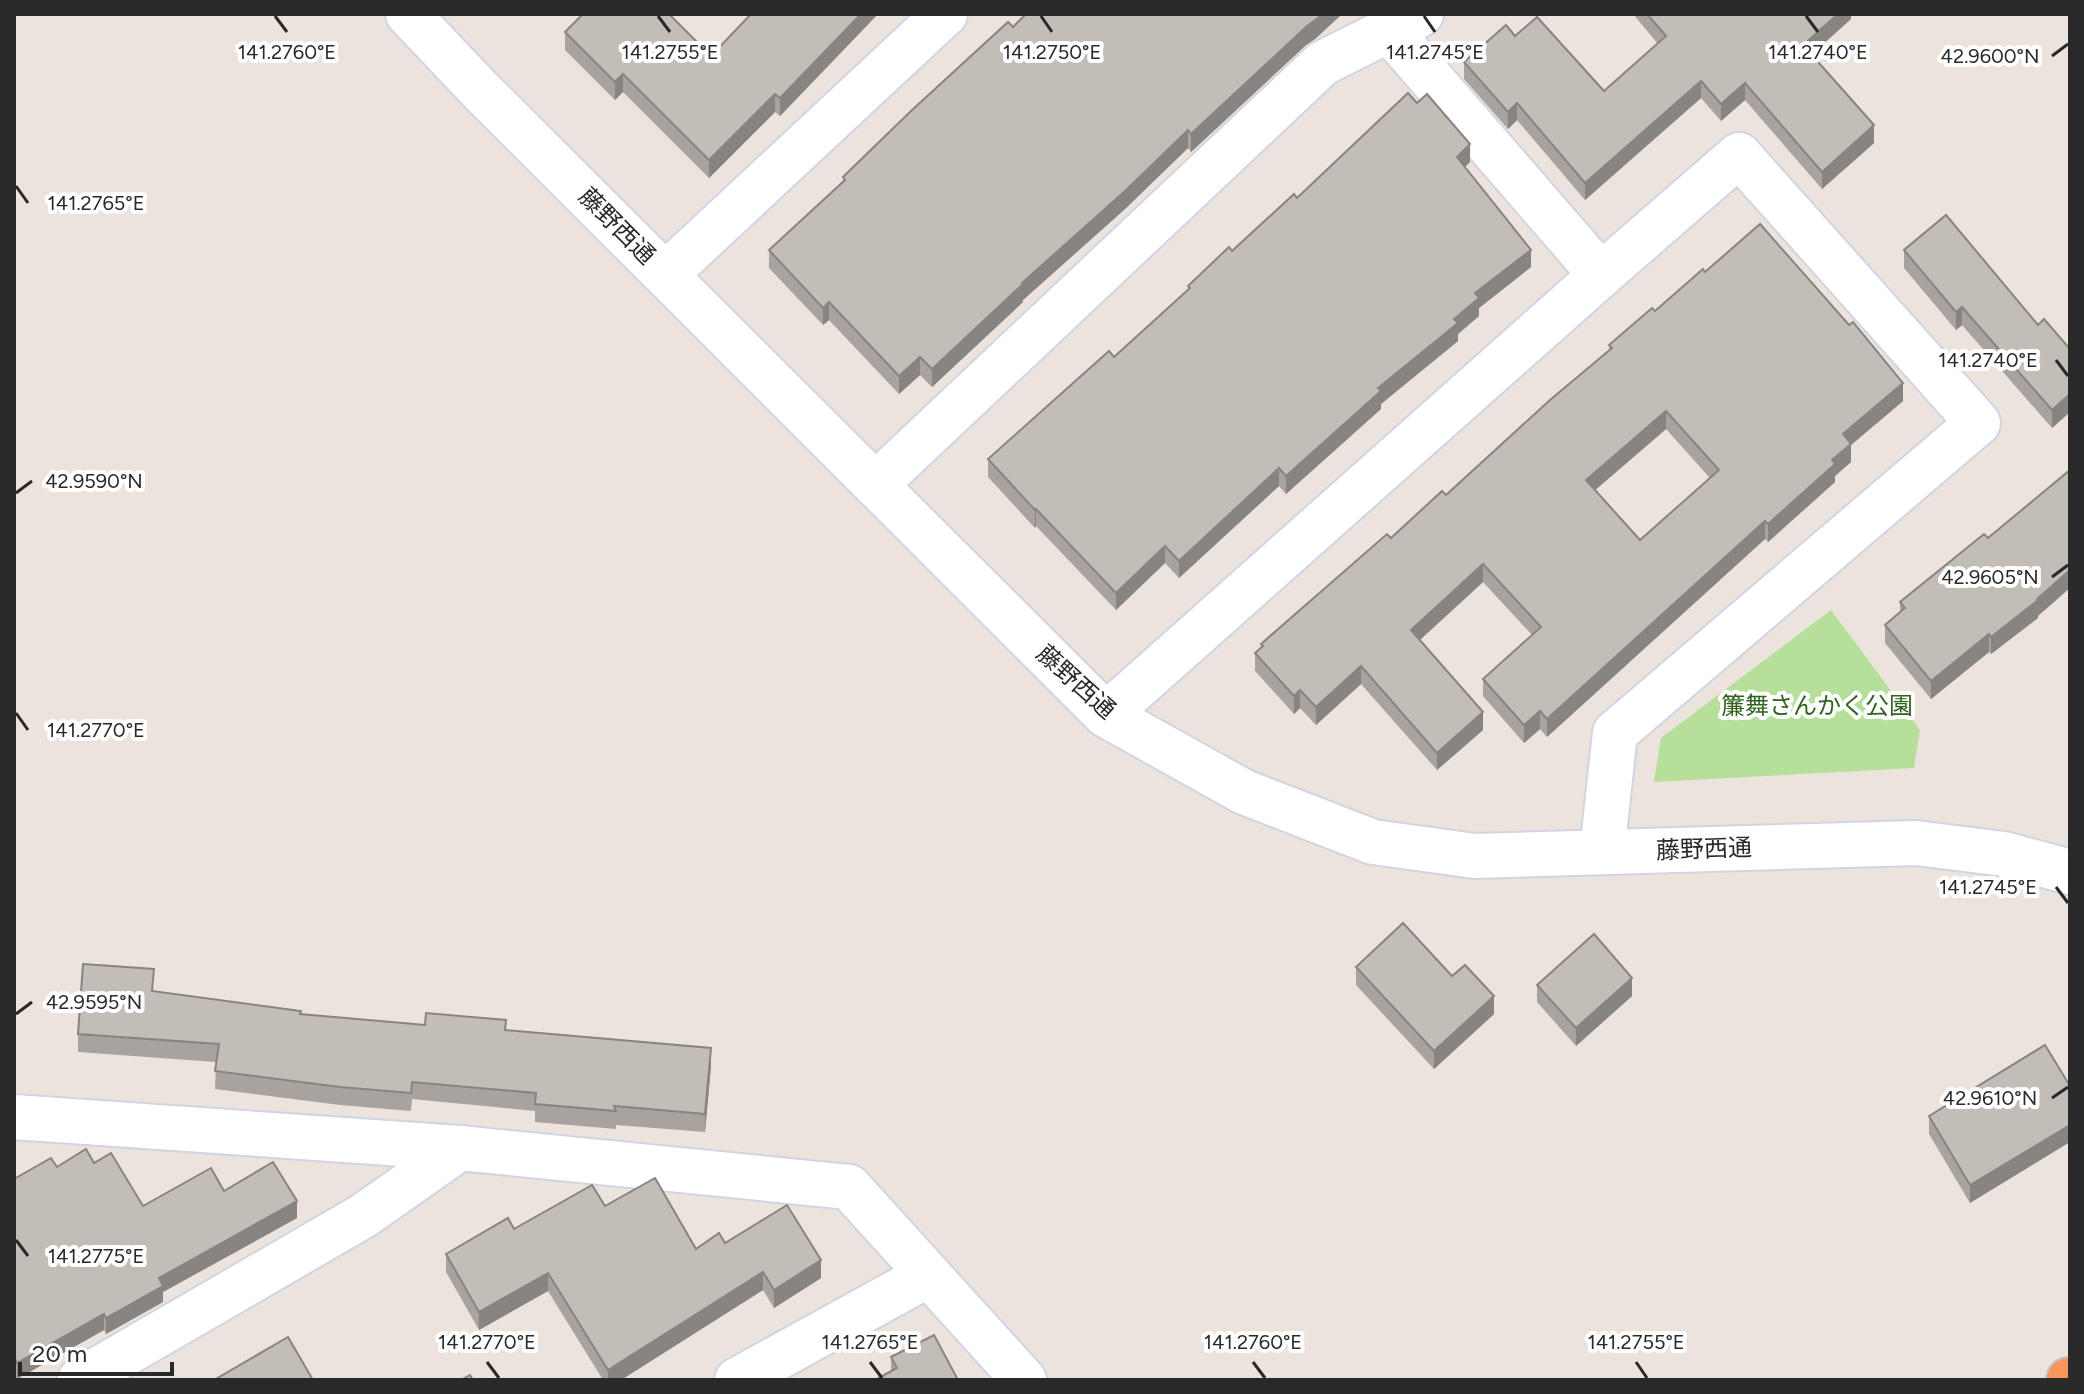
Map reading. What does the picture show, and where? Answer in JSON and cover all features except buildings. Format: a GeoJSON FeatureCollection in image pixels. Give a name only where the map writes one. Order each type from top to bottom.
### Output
{"type":"FeatureCollection","features":[{"type":"Feature","properties":{"kind":"street","name":"藤野西通"},"geometry":{"type":"LineString","coordinates":[[408,14],[479,89],[1106,715],[1244,792],[1373,842],[1475,856],[1916,843],[2004,854],[2070,872]]}},
{"type":"Feature","properties":{"kind":"street"},"geometry":{"type":"LineString","coordinates":[[666,274],[945,14]]}},
{"type":"Feature","properties":{"kind":"street"},"geometry":{"type":"LineString","coordinates":[[875,485],[1323,63],[1405,22],[1601,275]]}},
{"type":"Feature","properties":{"kind":"street"},"geometry":{"type":"LineString","coordinates":[[1106,715],[1739,155],[1978,423],[1615,733],[1602,852]]}},
{"type":"Feature","properties":{"kind":"street"},"geometry":{"type":"LineString","coordinates":[[14,1117],[460,1148],[849,1187],[1024,1380]]}},
{"type":"Feature","properties":{"kind":"street"},"geometry":{"type":"LineString","coordinates":[[80,1380],[363,1216],[460,1148]]}},
{"type":"Feature","properties":{"kind":"street"},"geometry":{"type":"LineString","coordinates":[[737,1380],[928,1275]]}},
{"type":"Feature","properties":{"kind":"green space","name":"簾舞さんかく公園"},"geometry":{"type":"Polygon","coordinates":[[[1831,610],[1920,730],[1914,768],[1654,782],[1661,738],[1831,610]]]}}]}
